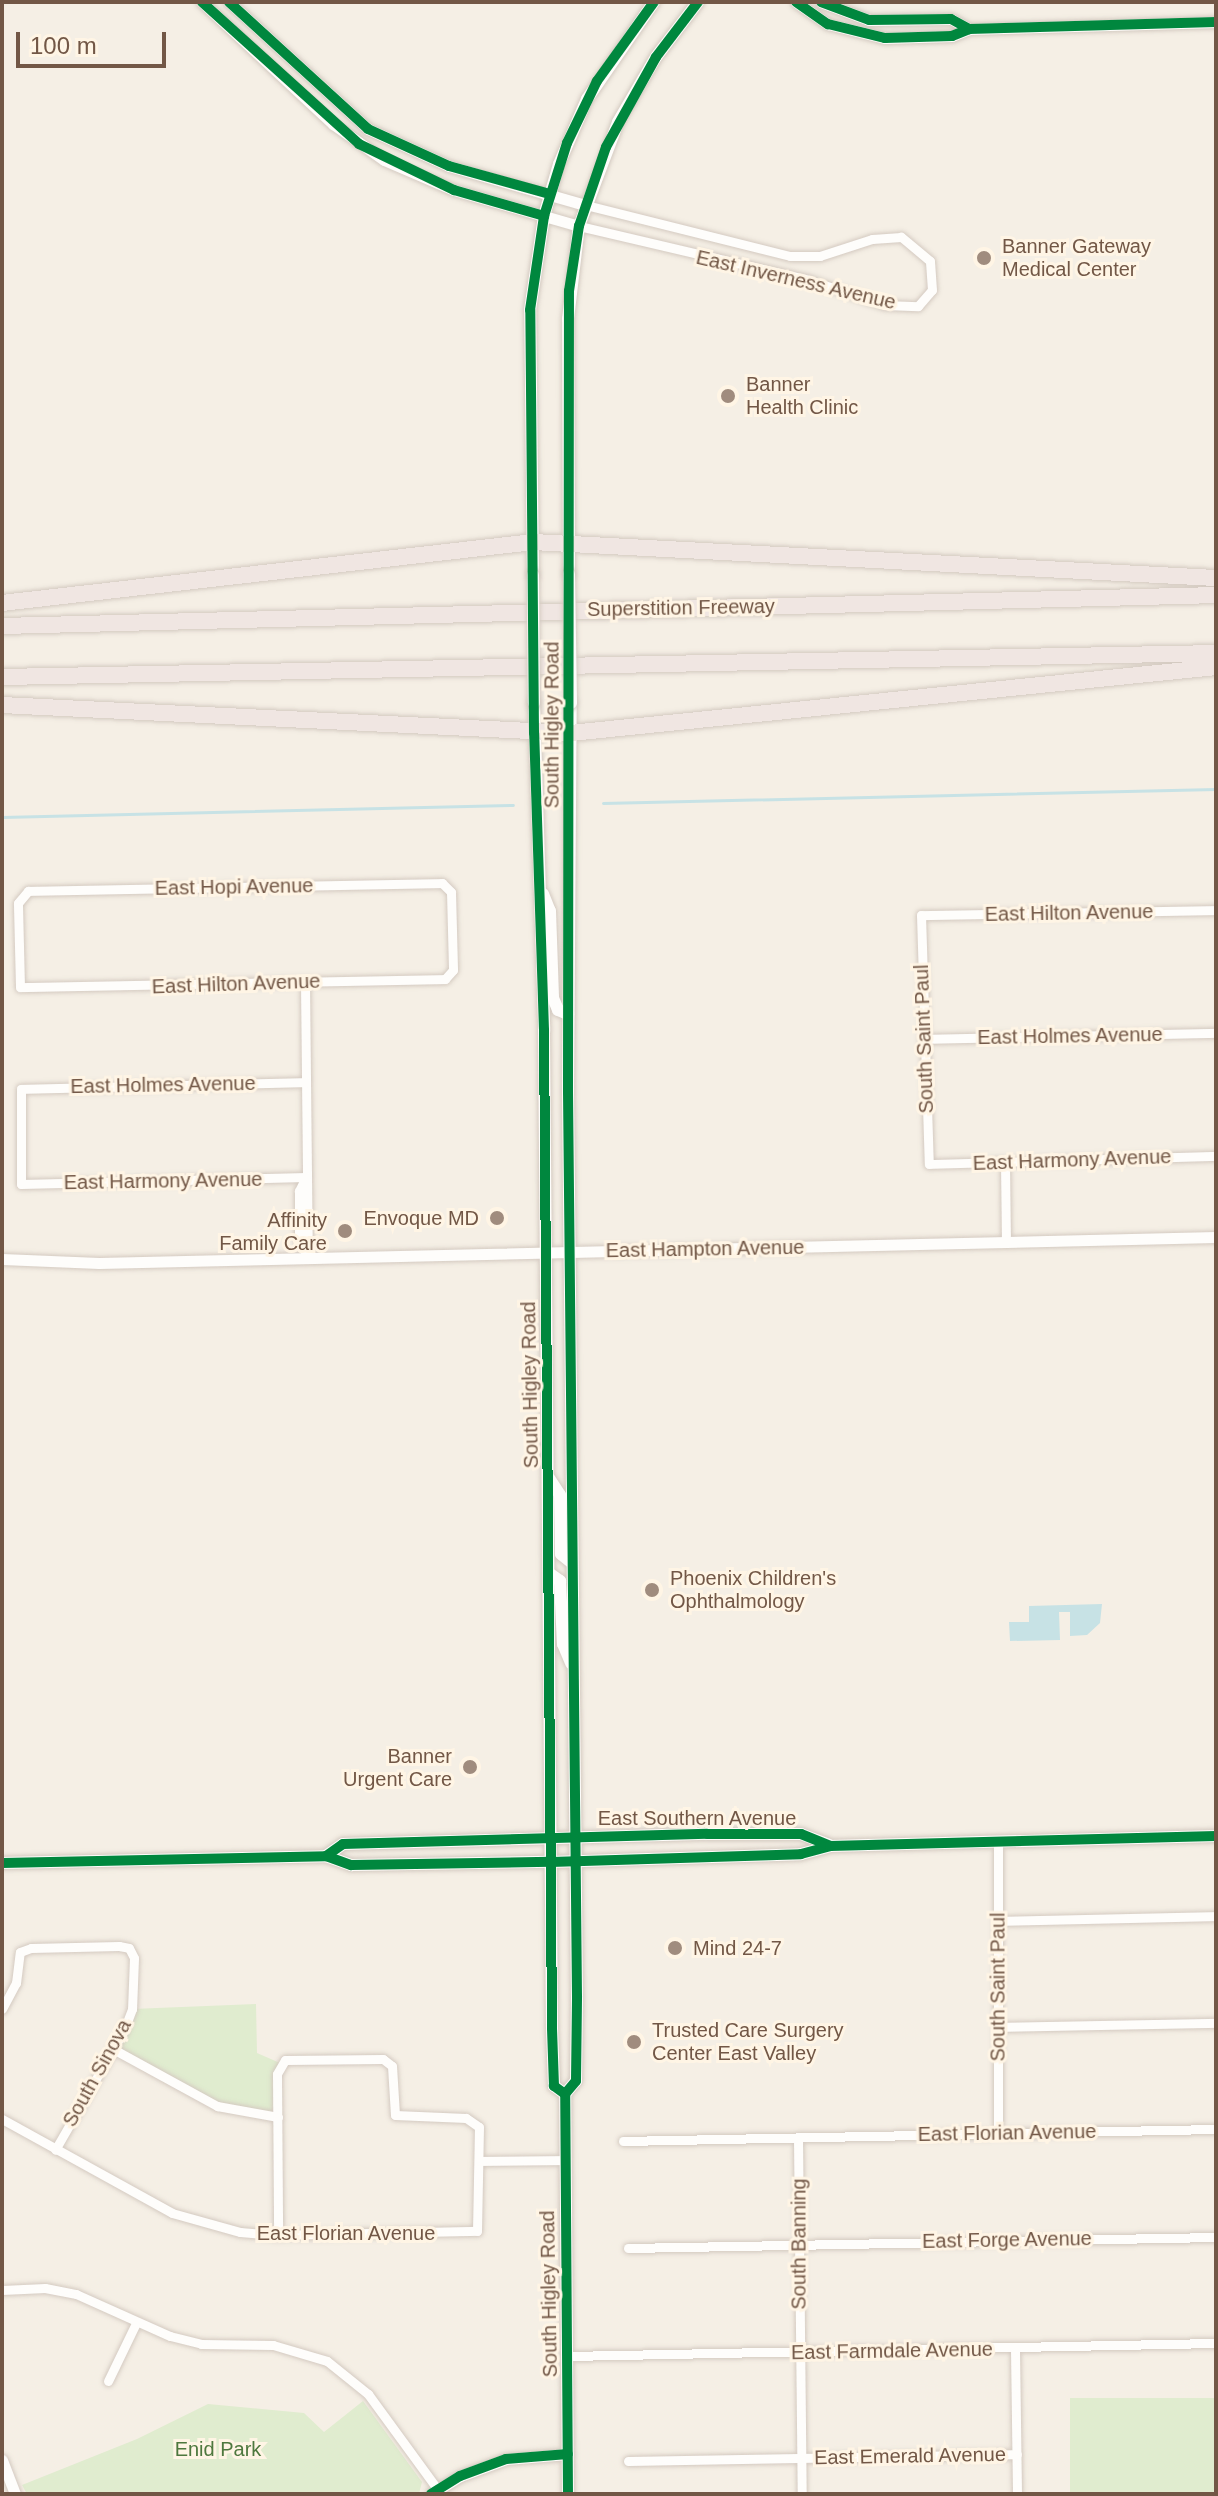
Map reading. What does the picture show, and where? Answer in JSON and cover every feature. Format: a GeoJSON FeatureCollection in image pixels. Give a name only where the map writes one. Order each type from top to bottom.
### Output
{"type":"FeatureCollection","features":[{"type":"Feature","properties":{"kind":"highway"},"geometry":{"type":"LineString","coordinates":[[2,603],[533,542],[1216,578]]}},
{"type":"Feature","properties":{"kind":"highway","name":"Superstition Freeway"},"geometry":{"type":"LineString","coordinates":[[2,626],[1216,595]]}},
{"type":"Feature","properties":{"kind":"highway"},"geometry":{"type":"LineString","coordinates":[[2,677],[1216,653]]}},
{"type":"Feature","properties":{"kind":"highway"},"geometry":{"type":"LineString","coordinates":[[2,705],[571,733],[1216,667]]}},
{"type":"Feature","properties":{"kind":"main road","name":"South Higley Road"},"geometry":{"type":"LineString","coordinates":[[565,2094],[554,2086],[546,1253],[534,733],[530,335],[544,216],[550,194],[587,99],[654,2]]}},
{"type":"Feature","properties":{"kind":"main road","name":"South Higley Road"},"geometry":{"type":"LineString","coordinates":[[568,2494],[565,2094],[576,2081],[576,1836],[569,1252],[571,703],[568,319],[582,216],[623,113],[656,57],[698,2]]}},
{"type":"Feature","properties":{"kind":"main road"},"geometry":{"type":"LineString","coordinates":[[539,884],[550,911],[553,998],[558,1010],[568,1014]]}},
{"type":"Feature","properties":{"kind":"main road"},"geometry":{"type":"LineString","coordinates":[[549,1478],[560,1495],[561,1554],[572,1563]]}},
{"type":"Feature","properties":{"kind":"main road"},"geometry":{"type":"LineString","coordinates":[[549,1573],[560,1581],[563,1644],[573,1670]]}},
{"type":"Feature","properties":{"kind":"main road","name":"East Southern Avenue"},"geometry":{"type":"LineString","coordinates":[[326,1856],[343,1844],[576,1836],[801,1834],[830,1846]]}},
{"type":"Feature","properties":{"kind":"main road","name":"East Southern Avenue"},"geometry":{"type":"LineString","coordinates":[[2,1863],[326,1856],[351,1865],[551,1862],[801,1854],[830,1846],[1216,1836]]}},
{"type":"Feature","properties":{"kind":"street","name":"East Inverness Avenue"},"geometry":{"type":"LineString","coordinates":[[202,2],[308,102],[359,144],[403,169],[544,216],[582,216],[790,256],[820,256],[872,239],[901,237],[930,261],[932,290],[918,306],[885,305],[809,280],[582,216],[550,194],[415,154],[368,129],[321,90],[229,2]]}},
{"type":"Feature","properties":{"kind":"street"},"geometry":{"type":"LineString","coordinates":[[796,2],[828,24],[864,36],[952,36],[969,29],[1216,22]]}},
{"type":"Feature","properties":{"kind":"street"},"geometry":{"type":"LineString","coordinates":[[821,2],[869,20],[951,19],[969,29]]}},
{"type":"Feature","properties":{"kind":"street"},"geometry":{"type":"LineString","coordinates":[[308,102],[321,90]]}},
{"type":"Feature","properties":{"kind":"street","name":"East Hopi Avenue"},"geometry":{"type":"LineString","coordinates":[[20,987],[21,895],[447,885],[452,975]]}},
{"type":"Feature","properties":{"kind":"street","name":"East Hilton Avenue"},"geometry":{"type":"LineString","coordinates":[[921,915],[1216,910]]}},
{"type":"Feature","properties":{"kind":"street","name":"South Saint Paul"},"geometry":{"type":"LineString","coordinates":[[921,915],[929,1164]]}},
{"type":"Feature","properties":{"kind":"street","name":"East Hilton Avenue"},"geometry":{"type":"LineString","coordinates":[[20,987],[305,982],[452,975]]}},
{"type":"Feature","properties":{"kind":"street"},"geometry":{"type":"LineString","coordinates":[[305,982],[306,1177],[311,1221],[308,1257]]}},
{"type":"Feature","properties":{"kind":"street","name":"East Holmes Avenue"},"geometry":{"type":"LineString","coordinates":[[923,1039],[1216,1033]]}},
{"type":"Feature","properties":{"kind":"street","name":"East Holmes Avenue"},"geometry":{"type":"LineString","coordinates":[[21,1184],[21,1089],[306,1082]]}},
{"type":"Feature","properties":{"kind":"street","name":"East Harmony Avenue"},"geometry":{"type":"LineString","coordinates":[[929,1164],[1216,1156]]}},
{"type":"Feature","properties":{"kind":"street"},"geometry":{"type":"LineString","coordinates":[[1005,1162],[1006,1242]]}},
{"type":"Feature","properties":{"kind":"street"},"geometry":{"type":"LineString","coordinates":[[306,1177],[299,1191],[299,1241],[308,1257]]}},
{"type":"Feature","properties":{"kind":"street","name":"East Harmony Avenue"},"geometry":{"type":"LineString","coordinates":[[21,1184],[306,1177]]}},
{"type":"Feature","properties":{"kind":"street"},"geometry":{"type":"LineString","coordinates":[[299,1221],[311,1221]]}},
{"type":"Feature","properties":{"kind":"street","name":"East Hampton Avenue"},"geometry":{"type":"LineString","coordinates":[[2,1259],[99,1263],[1216,1237]]}},
{"type":"Feature","properties":{"kind":"street","name":"South Saint Paul"},"geometry":{"type":"LineString","coordinates":[[998,1841],[998,2133]]}},
{"type":"Feature","properties":{"kind":"street"},"geometry":{"type":"LineString","coordinates":[[999,1921],[1216,1916]]}},
{"type":"Feature","properties":{"kind":"street","name":"South Sinova"},"geometry":{"type":"LineString","coordinates":[[2,2009],[16,1983],[20,1952],[31,1948],[129,1948],[134,1958],[132,2009],[113,2049],[55,2150]]}},
{"type":"Feature","properties":{"kind":"street"},"geometry":{"type":"LineString","coordinates":[[998,2027],[1216,2023]]}},
{"type":"Feature","properties":{"kind":"street"},"geometry":{"type":"LineString","coordinates":[[113,2049],[217,2106],[278,2117]]}},
{"type":"Feature","properties":{"kind":"street"},"geometry":{"type":"LineString","coordinates":[[278,2235],[280,2063],[383,2059],[392,2066],[395,2115],[475,2122],[480,2161],[566,2160]]}},
{"type":"Feature","properties":{"kind":"street","name":"East Florian Avenue"},"geometry":{"type":"LineString","coordinates":[[2,2119],[172,2213],[240,2232],[278,2235],[477,2231],[480,2161]]}},
{"type":"Feature","properties":{"kind":"street","name":"East Florian Avenue"},"geometry":{"type":"LineString","coordinates":[[623,2141],[1216,2129]]}},
{"type":"Feature","properties":{"kind":"street","name":"South Banning"},"geometry":{"type":"LineString","coordinates":[[798,2138],[802,2494]]}},
{"type":"Feature","properties":{"kind":"street","name":"East Forge Avenue"},"geometry":{"type":"LineString","coordinates":[[628,2248],[1216,2237]]}},
{"type":"Feature","properties":{"kind":"street"},"geometry":{"type":"LineString","coordinates":[[2,2290],[45,2288],[76,2294],[136,2323],[201,2344],[273,2345],[327,2361],[368,2394],[437,2492],[506,2459],[568,2454]]}},
{"type":"Feature","properties":{"kind":"street"},"geometry":{"type":"LineString","coordinates":[[108,2381],[136,2323]]}},
{"type":"Feature","properties":{"kind":"street","name":"East Farmdale Avenue"},"geometry":{"type":"LineString","coordinates":[[568,2356],[1216,2343]]}},
{"type":"Feature","properties":{"kind":"street"},"geometry":{"type":"LineString","coordinates":[[1015,2349],[1017,2494]]}},
{"type":"Feature","properties":{"kind":"street","name":"East Emerald Avenue"},"geometry":{"type":"LineString","coordinates":[[628,2461],[1017,2454]]}},
{"type":"Feature","properties":{"kind":"street"},"geometry":{"type":"LineString","coordinates":[[3,2466],[15,2494]]}},
{"type":"Feature","properties":{"kind":"green space"},"geometry":{"type":"Polygon","coordinates":[[[256,2004],[257,2053],[280,2063],[278,2117],[217,2106],[113,2049],[132,2009],[256,2004]]]}},
{"type":"Feature","properties":{"kind":"green space"},"geometry":{"type":"Polygon","coordinates":[[[1070,2398],[1216,2398],[1216,2494],[1070,2494],[1070,2398]]]}},
{"type":"Feature","properties":{"kind":"green space","name":"Enid Park"},"geometry":{"type":"Polygon","coordinates":[[[363,2401],[422,2482],[419,2494],[27,2494],[22,2485],[137,2439],[208,2404],[304,2413],[324,2432],[363,2401]]]}},
{"type":"Feature","properties":{"kind":"water"},"geometry":{"type":"Polygon","coordinates":[[[1102,1604],[1100,1623],[1087,1635],[1070,1636],[1070,1612],[1059,1612],[1060,1640],[1010,1641],[1009,1622],[1029,1622],[1029,1606],[1102,1604]]]}},
{"type":"Feature","properties":{"kind":"waterway"},"geometry":{"type":"LineString","coordinates":[[603,803],[1216,789]]}},
{"type":"Feature","properties":{"kind":"waterway"},"geometry":{"type":"LineString","coordinates":[[2,817],[513,805]]}},
{"type":"Feature","properties":{"kind":"cycle path"},"geometry":{"type":"LineString","coordinates":[[202,2],[359,144],[454,190],[544,216]]}},
{"type":"Feature","properties":{"kind":"cycle path"},"geometry":{"type":"LineString","coordinates":[[229,2],[368,129],[449,166],[550,194]]}},
{"type":"Feature","properties":{"kind":"cycle path"},"geometry":{"type":"LineString","coordinates":[[565,2094],[554,2086],[552,2028],[544,1030],[534,733],[530,310],[544,216],[567,143],[597,81],[654,2]]}},
{"type":"Feature","properties":{"kind":"cycle path"},"geometry":{"type":"LineString","coordinates":[[568,2494],[565,2094],[576,2081],[577,1996],[568,1092],[569,291],[579,226],[606,147],[656,57],[698,2]]}},
{"type":"Feature","properties":{"kind":"cycle path"},"geometry":{"type":"LineString","coordinates":[[796,2],[828,24],[885,38],[952,36],[969,29],[1216,22]]}},
{"type":"Feature","properties":{"kind":"cycle path"},"geometry":{"type":"LineString","coordinates":[[821,2],[869,20],[951,19],[969,29]]}},
{"type":"Feature","properties":{"kind":"cycle path"},"geometry":{"type":"LineString","coordinates":[[326,1856],[343,1844],[707,1834],[801,1834],[830,1846]]}},
{"type":"Feature","properties":{"kind":"cycle path"},"geometry":{"type":"LineString","coordinates":[[2,1863],[326,1856],[351,1865],[551,1862],[801,1854],[830,1846],[1216,1836]]}},
{"type":"Feature","properties":{"kind":"cycle path"},"geometry":{"type":"LineString","coordinates":[[431,2494],[460,2476],[506,2459],[568,2454]]}},
{"type":"Feature","properties":{"kind":"place","name":"Banner Gateway Medical Center"},"geometry":{"type":"Point","coordinates":[984,258]}},
{"type":"Feature","properties":{"kind":"place","name":"Banner Health Clinic"},"geometry":{"type":"Point","coordinates":[728,396]}},
{"type":"Feature","properties":{"kind":"place","name":"Envoque MD"},"geometry":{"type":"Point","coordinates":[497,1218]}},
{"type":"Feature","properties":{"kind":"place","name":"Affinity Family Care"},"geometry":{"type":"Point","coordinates":[345,1231]}},
{"type":"Feature","properties":{"kind":"place","name":"Phoenix Children's Ophthalmology"},"geometry":{"type":"Point","coordinates":[652,1590]}},
{"type":"Feature","properties":{"kind":"place","name":"Banner Urgent Care"},"geometry":{"type":"Point","coordinates":[470,1767]}},
{"type":"Feature","properties":{"kind":"place","name":"Mind 24-7"},"geometry":{"type":"Point","coordinates":[675,1948]}},
{"type":"Feature","properties":{"kind":"place","name":"Trusted Care Surgery Center East Valley"},"geometry":{"type":"Point","coordinates":[634,2042]}}]}
